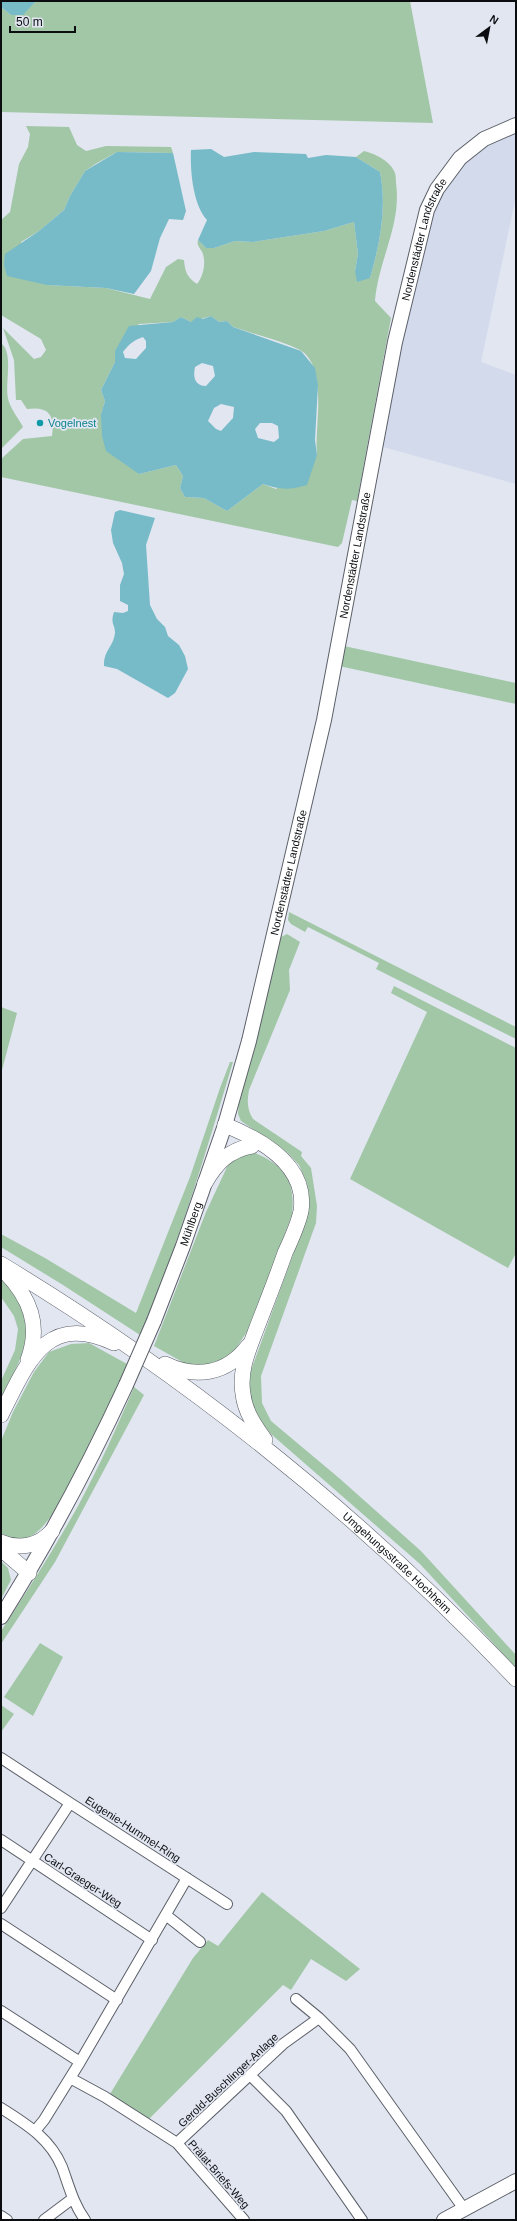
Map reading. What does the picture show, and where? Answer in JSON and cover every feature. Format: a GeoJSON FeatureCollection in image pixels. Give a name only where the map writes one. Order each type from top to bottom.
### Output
{"type":"FeatureCollection","features":[{"type":"Feature","properties":{"kind":"main road","name":"Nordenstädter Landstraße"},"geometry":{"type":"LineString","coordinates":[[225,1125],[265,974],[324,720],[395,342],[427,210],[437,189],[448,172],[470,150],[490,136],[516,125]]}},
{"type":"Feature","properties":{"kind":"main road"},"geometry":{"type":"LineString","coordinates":[[225,1125],[234,1139],[242,1144],[269,1150]]}},
{"type":"Feature","properties":{"kind":"main road"},"geometry":{"type":"LineString","coordinates":[[225,1125],[241,1132],[284,1160],[294,1174],[300,1189],[301,1204],[299,1219],[253,1338],[243,1369],[242,1395],[251,1419],[273,1453]]}},
{"type":"Feature","properties":{"kind":"main road","name":"Mühlberg"},"geometry":{"type":"LineString","coordinates":[[1,1617],[30,1571],[52,1532],[126,1385],[154,1321],[225,1125]]}},
{"type":"Feature","properties":{"kind":"main road"},"geometry":{"type":"LineString","coordinates":[[205,1183],[212,1171],[229,1154],[240,1148],[252,1146]]}},
{"type":"Feature","properties":{"kind":"main road"},"geometry":{"type":"LineString","coordinates":[[1,1264],[130,1346],[233,1421],[273,1453]]}},
{"type":"Feature","properties":{"kind":"main road"},"geometry":{"type":"LineString","coordinates":[[1,1268],[19,1286],[32,1314],[32,1344],[26,1365]]}},
{"type":"Feature","properties":{"kind":"main road"},"geometry":{"type":"LineString","coordinates":[[1,1415],[26,1365],[35,1352],[46,1343],[59,1337],[75,1333],[94,1335],[147,1358]]}},
{"type":"Feature","properties":{"kind":"main road"},"geometry":{"type":"LineString","coordinates":[[130,1346],[178,1370],[202,1373],[218,1370],[232,1362],[244,1352],[253,1338]]}},
{"type":"Feature","properties":{"kind":"main road","name":"Umgehungsstraße Hochheim"},"geometry":{"type":"LineString","coordinates":[[273,1453],[381,1545],[516,1679]]}},
{"type":"Feature","properties":{"kind":"main road"},"geometry":{"type":"LineString","coordinates":[[3,1545],[20,1547],[32,1545],[43,1540],[52,1532]]}},
{"type":"Feature","properties":{"kind":"main road"},"geometry":{"type":"LineString","coordinates":[[3,1545],[24,1555],[30,1571]]}},
{"type":"Feature","properties":{"kind":"main road"},"geometry":{"type":"LineString","coordinates":[[444,2220],[516,2181]]}},
{"type":"Feature","properties":{"kind":"street"},"geometry":{"type":"LineString","coordinates":[[1,1758],[70,1803]]}},
{"type":"Feature","properties":{"kind":"street","name":"Eugenie-Hummel-Ring"},"geometry":{"type":"LineString","coordinates":[[1,1908],[70,1803],[227,1904]]}},
{"type":"Feature","properties":{"kind":"street","name":"Carl-Graeger-Weg"},"geometry":{"type":"LineString","coordinates":[[1,1840],[152,1940]]}},
{"type":"Feature","properties":{"kind":"street"},"geometry":{"type":"LineString","coordinates":[[35,2130],[80,2062],[188,1878]]}},
{"type":"Feature","properties":{"kind":"street"},"geometry":{"type":"LineString","coordinates":[[167,1916],[200,1942]]}},
{"type":"Feature","properties":{"kind":"street"},"geometry":{"type":"LineString","coordinates":[[1,1924],[117,2000]]}},
{"type":"Feature","properties":{"kind":"street"},"geometry":{"type":"LineString","coordinates":[[296,1999],[319,2018],[350,2049],[464,2209]]}},
{"type":"Feature","properties":{"kind":"street"},"geometry":{"type":"LineString","coordinates":[[1,2011],[80,2062]]}},
{"type":"Feature","properties":{"kind":"street","name":"Gerold-Buschlinger-Anlage"},"geometry":{"type":"LineString","coordinates":[[70,2078],[105,2097],[177,2143],[283,2044],[319,2018]]}},
{"type":"Feature","properties":{"kind":"street"},"geometry":{"type":"LineString","coordinates":[[250,2075],[286,2111],[362,2220]]}},
{"type":"Feature","properties":{"kind":"street"},"geometry":{"type":"LineString","coordinates":[[1,2108],[35,2130],[54,2153],[61,2166],[72,2199],[85,2220]]}},
{"type":"Feature","properties":{"kind":"street","name":"Prälat-Briefs-Weg"},"geometry":{"type":"LineString","coordinates":[[177,2143],[244,2220]]}},
{"type":"Feature","properties":{"kind":"street"},"geometry":{"type":"LineString","coordinates":[[44,2220],[72,2199]]}},
{"type":"Feature","properties":{"kind":"street"},"geometry":{"type":"LineString","coordinates":[[1,2216],[7,2220]]}},
{"type":"Feature","properties":{"kind":"shaded area"},"geometry":{"type":"Polygon","coordinates":[[[516,130],[516,196],[481,362],[516,375],[516,484],[380,446],[425,239],[439,197],[460,165],[478,150],[516,130]]]}},
{"type":"Feature","properties":{"kind":"green space"},"geometry":{"type":"Polygon","coordinates":[[[36,1],[410,1],[433,123],[1,112],[1,7],[11,15],[22,15],[36,1]]]}},
{"type":"Feature","properties":{"kind":"green space"},"geometry":{"type":"Polygon","coordinates":[[[26,126],[69,127],[77,145],[86,151],[106,146],[171,147],[173,153],[117,152],[97,163],[85,171],[70,196],[64,210],[39,231],[21,242],[47,285],[106,288],[150,299],[166,267],[178,259],[184,260],[187,274],[197,284],[204,266],[203,254],[199,247],[198,240],[206,248],[214,248],[235,241],[253,242],[324,231],[354,222],[358,254],[355,271],[370,278],[377,252],[383,212],[382,185],[380,172],[356,157],[364,151],[381,158],[392,167],[395,172],[396,179],[396,213],[380,271],[375,301],[391,318],[357,501],[352,500],[342,543],[338,547],[1,477],[1,459],[23,439],[52,436],[53,429],[49,414],[41,409],[27,409],[21,400],[16,400],[14,360],[3,328],[34,359],[41,357],[46,350],[41,339],[1,315],[1,220],[10,212],[19,164],[28,147],[30,134],[26,126]],[[211,316],[191,322],[181,317],[173,322],[139,324],[115,351],[115,362],[101,390],[105,401],[101,414],[139,474],[176,465],[183,476],[180,488],[185,497],[204,498],[227,511],[263,484],[276,489],[317,455],[318,398],[314,370],[309,358],[300,350],[233,327],[227,321],[219,322],[211,316]]]}},
{"type":"Feature","properties":{"kind":"green space"},"geometry":{"type":"Polygon","coordinates":[[[1,343],[5,348],[7,355],[7,388],[9,402],[23,427],[1,449],[1,343]]]}},
{"type":"Feature","properties":{"kind":"green space"},"geometry":{"type":"Polygon","coordinates":[[[344,646],[516,683],[516,704],[339,666],[344,646]]]}},
{"type":"Feature","properties":{"kind":"green space"},"geometry":{"type":"Polygon","coordinates":[[[289,912],[516,1027],[516,1039],[376,969],[379,963],[308,927],[305,932],[291,924],[288,920],[289,912]]]}},
{"type":"Feature","properties":{"kind":"green space"},"geometry":{"type":"Polygon","coordinates":[[[287,934],[300,942],[289,970],[290,990],[249,1090],[248,1105],[253,1119],[302,1152],[301,1156],[311,1168],[317,1206],[316,1223],[261,1376],[262,1403],[271,1421],[339,1478],[421,1551],[516,1655],[516,1668],[420,1564],[271,1434],[260,1420],[253,1406],[250,1391],[250,1373],[303,1227],[308,1198],[307,1183],[299,1165],[288,1153],[241,1121],[238,1114],[239,1099],[278,946],[281,937],[287,934]]]}},
{"type":"Feature","properties":{"kind":"green space"},"geometry":{"type":"Polygon","coordinates":[[[394,986],[516,1048],[516,1253],[508,1268],[350,1179],[427,1012],[391,993],[394,986]]]}},
{"type":"Feature","properties":{"kind":"green space"},"geometry":{"type":"Polygon","coordinates":[[[1,1007],[17,1013],[1,1074],[1,1007]]]}},
{"type":"Feature","properties":{"kind":"green space"},"geometry":{"type":"Polygon","coordinates":[[[230,1062],[233,1062],[179,1234],[140,1335],[1,1247],[1,1234],[45,1258],[136,1313],[190,1177],[230,1062]]]}},
{"type":"Feature","properties":{"kind":"green space"},"geometry":{"type":"Polygon","coordinates":[[[253,1152],[273,1162],[286,1175],[292,1192],[292,1215],[248,1330],[235,1350],[224,1359],[211,1364],[186,1364],[154,1346],[206,1212],[227,1167],[235,1155],[253,1152]]]}},
{"type":"Feature","properties":{"kind":"green space"},"geometry":{"type":"Polygon","coordinates":[[[1,1278],[9,1285],[19,1300],[25,1313],[27,1325],[24,1350],[1,1398],[1,1381],[15,1350],[18,1329],[14,1316],[1,1297],[1,1278]]]}},
{"type":"Feature","properties":{"kind":"green space"},"geometry":{"type":"Polygon","coordinates":[[[89,1343],[127,1364],[120,1381],[84,1460],[55,1511],[41,1529],[27,1538],[17,1539],[7,1536],[1,1533],[1,1441],[13,1412],[34,1372],[49,1352],[71,1344],[89,1343]]]}},
{"type":"Feature","properties":{"kind":"green space"},"geometry":{"type":"Polygon","coordinates":[[[134,1387],[144,1395],[55,1562],[1,1644],[1,1631],[41,1569],[78,1506],[108,1447],[134,1387]]]}},
{"type":"Feature","properties":{"kind":"green space"},"geometry":{"type":"Polygon","coordinates":[[[1,1561],[8,1568],[11,1580],[1,1599],[1,1561]]]}},
{"type":"Feature","properties":{"kind":"green space"},"geometry":{"type":"Polygon","coordinates":[[[40,1643],[63,1657],[33,1716],[4,1697],[40,1643]]]}},
{"type":"Feature","properties":{"kind":"green space"},"geometry":{"type":"Polygon","coordinates":[[[1,1705],[14,1714],[1,1732],[1,1705]]]}},
{"type":"Feature","properties":{"kind":"green space"},"geometry":{"type":"Polygon","coordinates":[[[262,1892],[360,1969],[346,1981],[311,1959],[291,1990],[283,1985],[148,2120],[110,2094],[193,1958],[208,1940],[218,1946],[262,1892]]]}},
{"type":"Feature","properties":{"kind":"water"},"geometry":{"type":"Polygon","coordinates":[[[1,1],[36,1],[23,15],[11,15],[1,7],[1,1]]]}},
{"type":"Feature","properties":{"kind":"water"},"geometry":{"type":"Polygon","coordinates":[[[211,149],[224,157],[254,152],[306,154],[308,158],[326,155],[356,157],[380,172],[383,212],[377,252],[370,278],[357,282],[355,271],[358,254],[354,222],[324,231],[253,242],[235,241],[214,248],[206,248],[198,240],[207,220],[198,206],[193,187],[191,150],[211,149]]]}},
{"type":"Feature","properties":{"kind":"water"},"geometry":{"type":"Polygon","coordinates":[[[117,152],[173,153],[186,211],[183,220],[169,219],[160,238],[151,271],[134,294],[106,288],[47,285],[7,276],[4,265],[5,254],[39,231],[64,210],[70,196],[85,171],[117,152]]]}},
{"type":"Feature","properties":{"kind":"water"},"geometry":{"type":"Polygon","coordinates":[[[211,316],[219,322],[227,321],[233,327],[301,351],[315,368],[318,385],[315,440],[317,455],[307,485],[285,489],[263,484],[227,511],[204,498],[185,497],[180,488],[183,476],[176,465],[139,474],[106,451],[102,436],[101,414],[105,401],[101,390],[115,362],[115,351],[129,326],[173,322],[181,317],[191,322],[197,317],[203,319],[211,316]],[[143,337],[127,347],[123,352],[125,358],[136,359],[146,348],[146,341],[143,337]],[[202,363],[195,367],[195,380],[202,386],[206,386],[215,376],[213,366],[202,363]],[[221,404],[214,408],[208,421],[216,429],[221,431],[233,418],[234,407],[221,404]],[[260,423],[255,429],[258,438],[274,442],[279,438],[278,426],[272,423],[260,423]]]}},
{"type":"Feature","properties":{"kind":"water"},"geometry":{"type":"Polygon","coordinates":[[[120,510],[155,518],[146,545],[150,605],[157,619],[165,627],[168,636],[179,645],[185,656],[188,669],[175,693],[168,698],[117,669],[104,666],[105,656],[113,642],[115,633],[112,619],[114,612],[123,613],[128,611],[128,605],[120,601],[120,585],[124,574],[122,563],[113,543],[111,530],[115,512],[120,510]]]}},
{"type":"Feature","properties":{"kind":"place","name":"Vogelnest"},"geometry":{"type":"Point","coordinates":[40,423]}}]}
